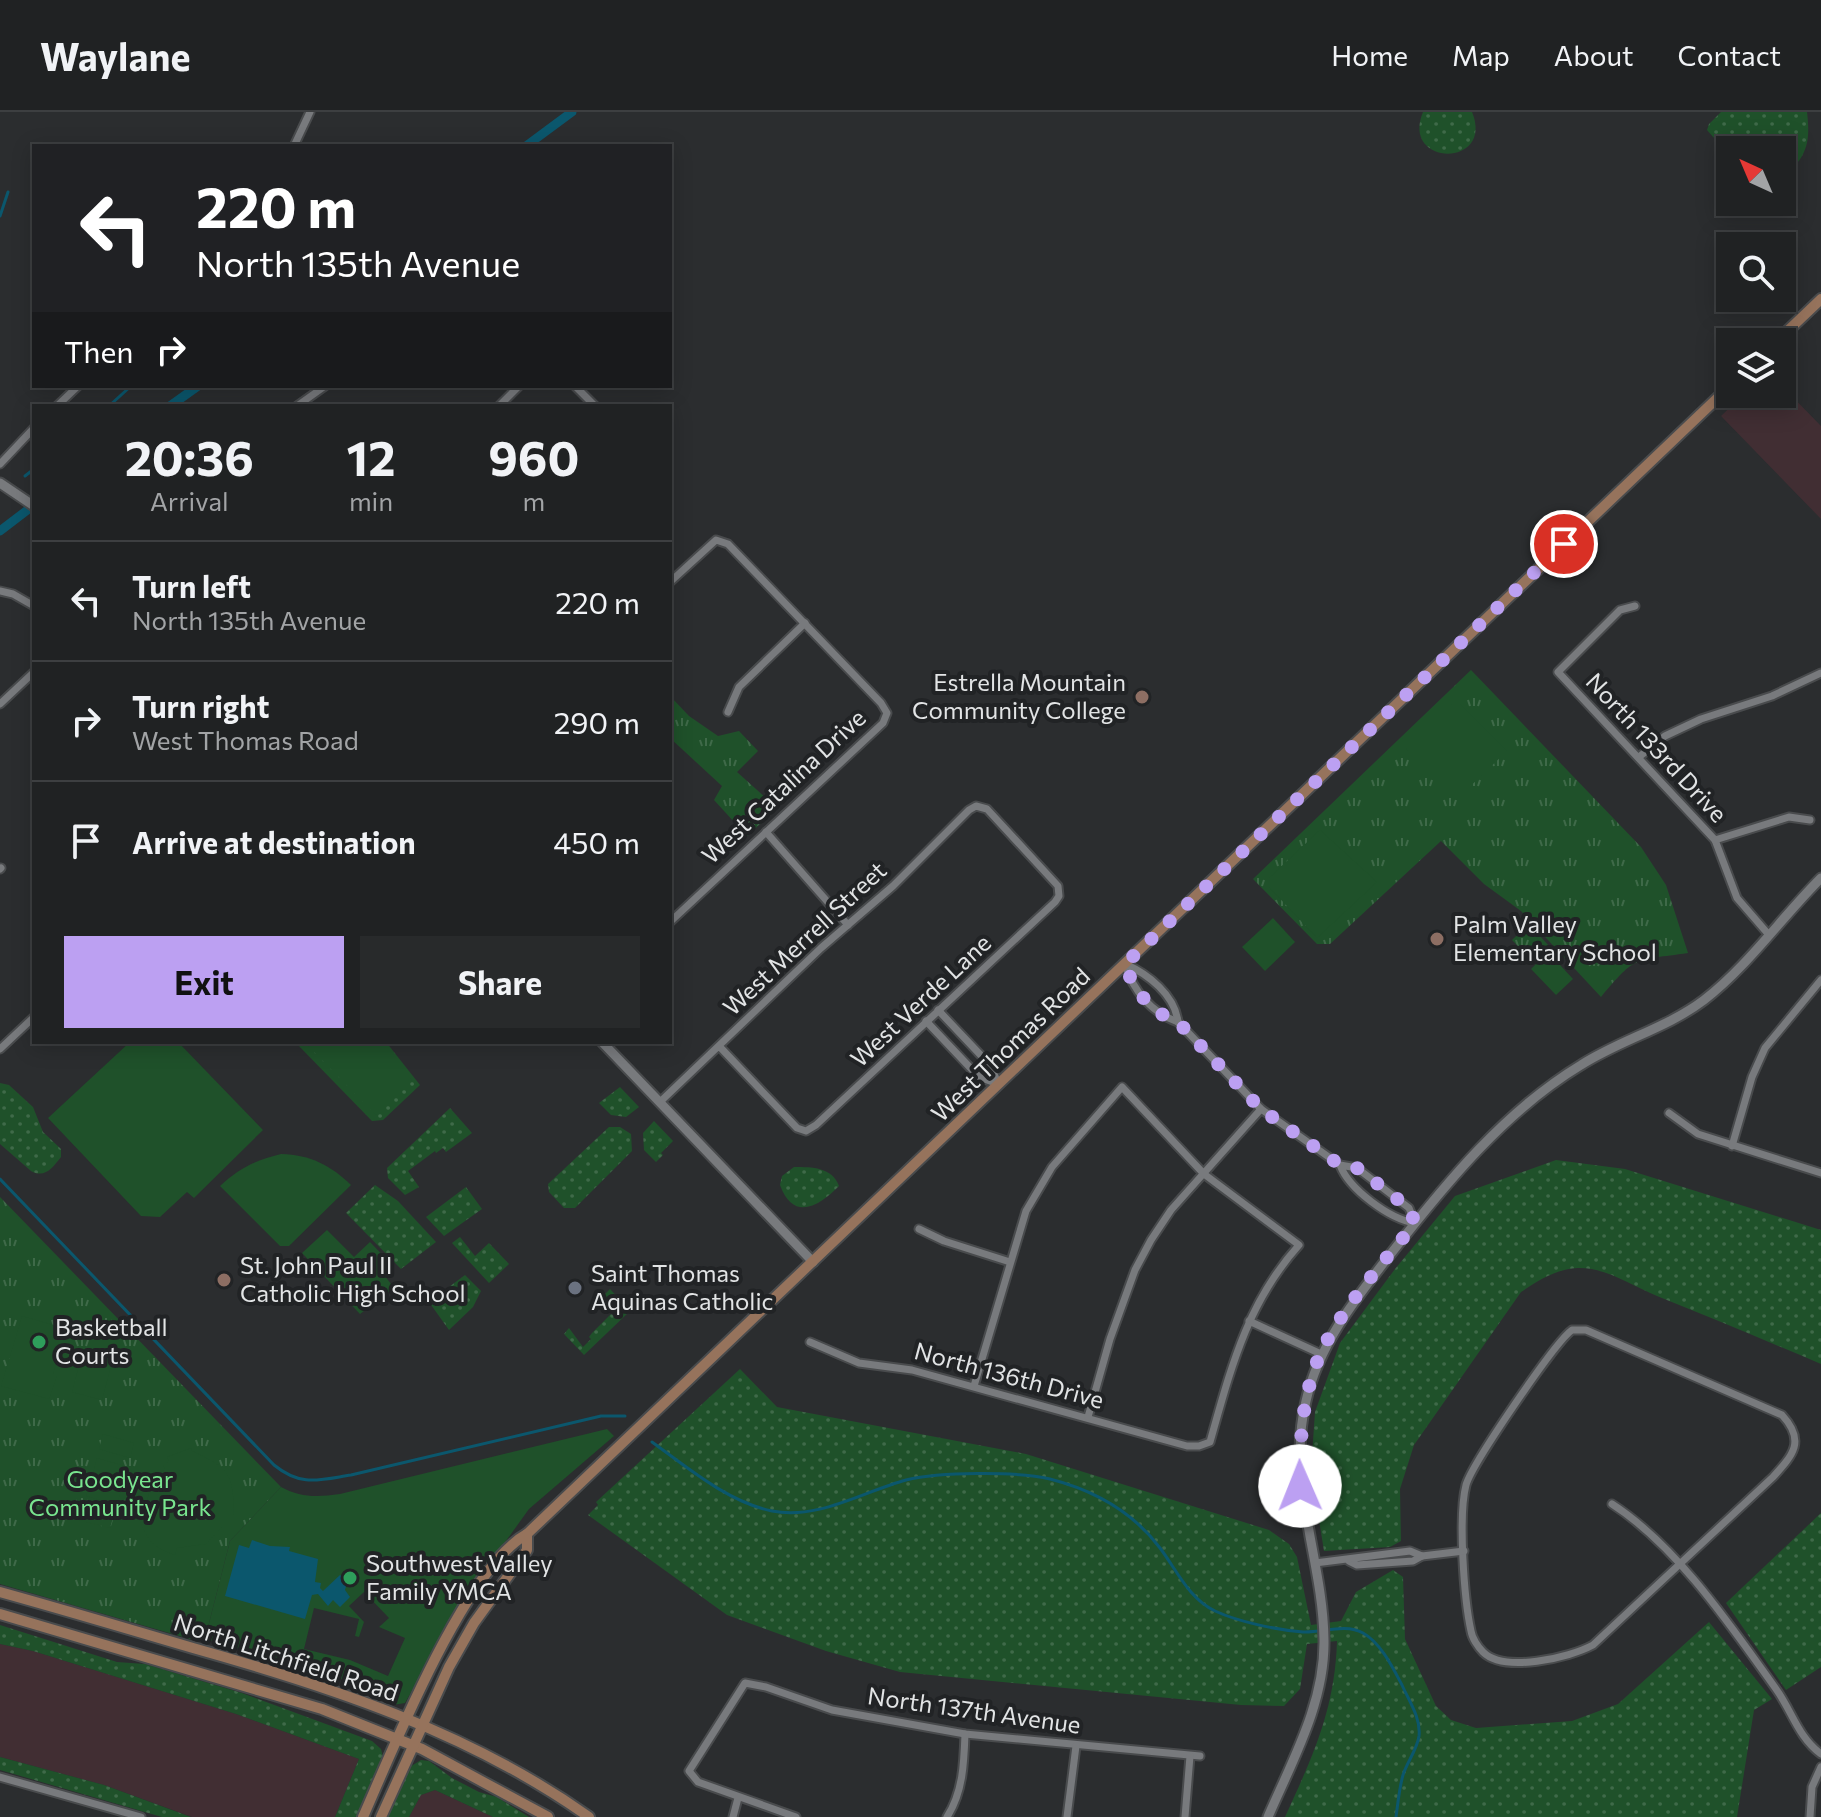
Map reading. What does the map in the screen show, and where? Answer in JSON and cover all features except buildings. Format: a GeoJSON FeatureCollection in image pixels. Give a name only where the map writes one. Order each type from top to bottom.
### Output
{"type":"FeatureCollection","features":[{"type":"Feature","properties":{"kind":"main road"},"geometry":{"type":"LineString","coordinates":[[1791,328],[1821,299]]}},
{"type":"Feature","properties":{"kind":"main road","name":"West Thomas Road"},"geometry":{"type":"LineString","coordinates":[[363,1817],[431,1668],[476,1589],[509,1547],[527,1534],[1716,399]]}},
{"type":"Feature","properties":{"kind":"main road","name":"West Thomas Road"},"geometry":{"type":"LineString","coordinates":[[381,1817],[421,1724],[461,1645],[527,1550],[527,1534]]}},
{"type":"Feature","properties":{"kind":"main road","name":"North Litchfield Road"},"geometry":{"type":"LineString","coordinates":[[0,1592],[313,1682],[421,1724],[517,1772],[589,1817]]}},
{"type":"Feature","properties":{"kind":"main road","name":"North Litchfield Road"},"geometry":{"type":"LineString","coordinates":[[0,1614],[279,1695],[398,1738],[454,1764],[548,1817]]}},
{"type":"Feature","properties":{"kind":"street"},"geometry":{"type":"LineString","coordinates":[[295,144],[310,112]]}},
{"type":"Feature","properties":{"kind":"street"},"geometry":{"type":"LineString","coordinates":[[59,404],[76,388]]}},
{"type":"Feature","properties":{"kind":"street"},"geometry":{"type":"LineString","coordinates":[[300,404],[322,388]]}},
{"type":"Feature","properties":{"kind":"street"},"geometry":{"type":"LineString","coordinates":[[501,404],[517,388]]}},
{"type":"Feature","properties":{"kind":"street"},"geometry":{"type":"LineString","coordinates":[[577,388],[593,404]]}},
{"type":"Feature","properties":{"kind":"street"},"geometry":{"type":"LineString","coordinates":[[0,464],[32,430]]}},
{"type":"Feature","properties":{"kind":"street"},"geometry":{"type":"LineString","coordinates":[[0,483],[30,503]]}},
{"type":"Feature","properties":{"kind":"street"},"geometry":{"type":"LineString","coordinates":[[672,580],[716,540],[728,544],[805,623],[739,687],[728,712]]}},
{"type":"Feature","properties":{"kind":"street"},"geometry":{"type":"LineString","coordinates":[[0,591],[13,594],[32,605]]}},
{"type":"Feature","properties":{"kind":"street","name":"North 133rd Drive"},"geometry":{"type":"LineString","coordinates":[[1635,606],[1620,610],[1558,672],[1715,840],[1737,898],[1769,935]]}},
{"type":"Feature","properties":{"kind":"street","name":"West Catalina Drive"},"geometry":{"type":"LineString","coordinates":[[672,920],[883,723],[887,713],[881,703],[805,623]]}},
{"type":"Feature","properties":{"kind":"street"},"geometry":{"type":"LineString","coordinates":[[1639,757],[1665,736],[1701,719],[1772,696],[1821,673]]}},
{"type":"Feature","properties":{"kind":"street"},"geometry":{"type":"LineString","coordinates":[[0,704],[32,674]]}},
{"type":"Feature","properties":{"kind":"street","name":"West Merrell Street"},"geometry":{"type":"LineString","coordinates":[[660,1102],[976,806],[987,809],[1055,882],[1059,896]]}},
{"type":"Feature","properties":{"kind":"street"},"geometry":{"type":"LineString","coordinates":[[1715,840],[1789,817],[1810,820]]}},
{"type":"Feature","properties":{"kind":"street"},"geometry":{"type":"LineString","coordinates":[[766,832],[848,925]]}},
{"type":"Feature","properties":{"kind":"street"},"geometry":{"type":"LineString","coordinates":[[1268,1817],[1311,1715],[1320,1679],[1325,1643],[1323,1619],[1300,1486],[1300,1447],[1305,1404],[1321,1354],[1342,1318],[1415,1223],[1467,1162],[1529,1102],[1583,1063],[1672,1020],[1703,1001],[1732,975],[1821,878]]}},
{"type":"Feature","properties":{"kind":"street","name":"West Verde Lane"},"geometry":{"type":"LineString","coordinates":[[719,1046],[797,1128],[806,1131],[973,981],[1059,896]]}},
{"type":"Feature","properties":{"kind":"street"},"geometry":{"type":"LineString","coordinates":[[1125,964],[1131,984],[1162,1016],[1178,1022],[1261,1109],[1340,1165],[1357,1168],[1409,1208],[1415,1223]]}},
{"type":"Feature","properties":{"kind":"street"},"geometry":{"type":"LineString","coordinates":[[1125,964],[1144,973],[1155,984],[1176,1007],[1178,1022]]}},
{"type":"Feature","properties":{"kind":"street"},"geometry":{"type":"LineString","coordinates":[[1732,1146],[1752,1077],[1765,1048],[1821,980]]}},
{"type":"Feature","properties":{"kind":"street"},"geometry":{"type":"LineString","coordinates":[[938,1010],[991,1066],[998,1084]]}},
{"type":"Feature","properties":{"kind":"street"},"geometry":{"type":"LineString","coordinates":[[0,1049],[32,1019]]}},
{"type":"Feature","properties":{"kind":"street"},"geometry":{"type":"LineString","coordinates":[[926,1021],[979,1077],[998,1084]]}},
{"type":"Feature","properties":{"kind":"street"},"geometry":{"type":"LineString","coordinates":[[604,1044],[813,1262]]}},
{"type":"Feature","properties":{"kind":"street"},"geometry":{"type":"LineString","coordinates":[[974,1386],[1026,1211],[1052,1167],[1122,1087],[1204,1174],[1299,1245],[1276,1271],[1249,1321],[1321,1354]]}},
{"type":"Feature","properties":{"kind":"street"},"geometry":{"type":"LineString","coordinates":[[1088,1417],[1110,1339],[1135,1270],[1171,1210],[1261,1109]]}},
{"type":"Feature","properties":{"kind":"street"},"geometry":{"type":"LineString","coordinates":[[1669,1113],[1698,1134],[1821,1173]]}},
{"type":"Feature","properties":{"kind":"street"},"geometry":{"type":"LineString","coordinates":[[1340,1165],[1346,1180],[1400,1221],[1415,1223]]}},
{"type":"Feature","properties":{"kind":"street"},"geometry":{"type":"LineString","coordinates":[[919,1229],[944,1241],[1010,1262]]}},
{"type":"Feature","properties":{"kind":"street","name":"North 136th Drive"},"geometry":{"type":"LineString","coordinates":[[810,1342],[859,1363],[912,1370],[1187,1446],[1199,1446],[1210,1442],[1232,1364],[1249,1321]]}},
{"type":"Feature","properties":{"kind":"street"},"geometry":{"type":"LineString","coordinates":[[1572,1330],[1586,1330],[1782,1415],[1791,1425],[1796,1439],[1792,1456],[1593,1645],[1574,1655],[1505,1663],[1484,1653],[1471,1635],[1464,1551],[1464,1499],[1472,1472],[1545,1361],[1563,1336],[1572,1330]]}},
{"type":"Feature","properties":{"kind":"street"},"geometry":{"type":"LineString","coordinates":[[1612,1504],[1634,1518],[1681,1564],[1778,1692],[1808,1744],[1821,1754]]}},
{"type":"Feature","properties":{"kind":"street"},"geometry":{"type":"LineString","coordinates":[[1315,1563],[1410,1551],[1422,1556]]}},
{"type":"Feature","properties":{"kind":"street"},"geometry":{"type":"LineString","coordinates":[[1349,1561],[1357,1565],[1413,1561],[1422,1556],[1464,1551]]}},
{"type":"Feature","properties":{"kind":"street"},"geometry":{"type":"LineString","coordinates":[[1386,1553],[1386,1563]]}},
{"type":"Feature","properties":{"kind":"street","name":"North 137th Avenue"},"geometry":{"type":"LineString","coordinates":[[738,1798],[698,1782],[689,1771],[745,1683],[766,1687],[832,1710],[965,1734],[1200,1756]]}},
{"type":"Feature","properties":{"kind":"street"},"geometry":{"type":"LineString","coordinates":[[947,1817],[954,1805],[964,1771],[965,1734]]}},
{"type":"Feature","properties":{"kind":"street"},"geometry":{"type":"LineString","coordinates":[[1067,1817],[1076,1746]]}},
{"type":"Feature","properties":{"kind":"street"},"geometry":{"type":"LineString","coordinates":[[1185,1817],[1190,1756]]}},
{"type":"Feature","properties":{"kind":"street"},"geometry":{"type":"LineString","coordinates":[[1810,1817],[1812,1787],[1821,1767]]}},
{"type":"Feature","properties":{"kind":"street"},"geometry":{"type":"LineString","coordinates":[[0,1777],[141,1817]]}},
{"type":"Feature","properties":{"kind":"street"},"geometry":{"type":"LineString","coordinates":[[733,1817],[738,1798],[796,1817]]}},
{"type":"Feature","properties":{"kind":"shaded area"},"geometry":{"type":"Polygon","coordinates":[[[1796,400],[1821,426],[1821,519],[1721,416],[1729,408],[1796,408],[1796,400]]]}},
{"type":"Feature","properties":{"kind":"shaded area"},"geometry":{"type":"Polygon","coordinates":[[[0,1644],[33,1651],[236,1714],[359,1759],[335,1817],[192,1817],[104,1785],[0,1757],[0,1644]]]}},
{"type":"Feature","properties":{"kind":"shaded area"},"geometry":{"type":"Polygon","coordinates":[[[435,1790],[493,1817],[409,1817],[421,1795],[435,1790]]]}},
{"type":"Feature","properties":{"kind":"green space"},"geometry":{"type":"Polygon","coordinates":[[[1423,112],[1472,112],[1476,130],[1471,143],[1461,151],[1448,154],[1434,151],[1424,143],[1419,130],[1423,112]]]}},
{"type":"Feature","properties":{"kind":"green space"},"geometry":{"type":"Polygon","coordinates":[[[1721,112],[1807,112],[1807,142],[1796,165],[1796,136],[1716,136],[1716,140],[1707,130],[1721,112]]]}},
{"type":"Feature","properties":{"kind":"green space"},"geometry":{"type":"Polygon","coordinates":[[[1471,670],[1641,847],[1666,885],[1688,953],[1646,959],[1630,966],[1601,997],[1521,911],[1484,884],[1441,841],[1330,944],[1317,944],[1253,879],[1471,670]]]}},
{"type":"Feature","properties":{"kind":"green space"},"geometry":{"type":"Polygon","coordinates":[[[672,698],[689,716],[718,736],[739,731],[758,751],[737,772],[777,808],[747,836],[714,800],[722,786],[672,740],[672,698]]]}},
{"type":"Feature","properties":{"kind":"green space"},"geometry":{"type":"Polygon","coordinates":[[[1452,704],[1460,704],[1507,751],[1456,800],[1406,749],[1452,704]]]}},
{"type":"Feature","properties":{"kind":"green space"},"geometry":{"type":"Polygon","coordinates":[[[1320,830],[1377,882],[1317,938],[1269,887],[1269,878],[1320,830]]]}},
{"type":"Feature","properties":{"kind":"green space"},"geometry":{"type":"Polygon","coordinates":[[[1273,918],[1295,942],[1265,971],[1242,947],[1273,918]]]}},
{"type":"Feature","properties":{"kind":"green space"},"geometry":{"type":"Polygon","coordinates":[[[1529,924],[1549,946],[1532,961],[1512,940],[1529,924]]]}},
{"type":"Feature","properties":{"kind":"green space"},"geometry":{"type":"Polygon","coordinates":[[[1548,952],[1573,979],[1556,995],[1531,969],[1548,952]]]}},
{"type":"Feature","properties":{"kind":"green space"},"geometry":{"type":"Polygon","coordinates":[[[128,1044],[180,1044],[263,1130],[194,1198],[187,1192],[160,1217],[141,1216],[48,1118],[128,1044]]]}},
{"type":"Feature","properties":{"kind":"green space"},"geometry":{"type":"Polygon","coordinates":[[[297,1044],[388,1044],[420,1085],[383,1120],[372,1121],[297,1044]]]}},
{"type":"Feature","properties":{"kind":"green space"},"geometry":{"type":"Polygon","coordinates":[[[306,1044],[377,1044],[412,1080],[376,1115],[306,1044]]]}},
{"type":"Feature","properties":{"kind":"green space"},"geometry":{"type":"Polygon","coordinates":[[[0,1083],[9,1085],[33,1107],[43,1132],[61,1149],[61,1157],[45,1173],[31,1171],[0,1144],[0,1083]]]}},
{"type":"Feature","properties":{"kind":"green space"},"geometry":{"type":"Polygon","coordinates":[[[620,1087],[639,1107],[626,1117],[611,1115],[599,1103],[620,1087]]]}},
{"type":"Feature","properties":{"kind":"green space"},"geometry":{"type":"Polygon","coordinates":[[[450,1108],[472,1133],[446,1152],[443,1148],[435,1151],[408,1171],[419,1187],[405,1195],[388,1178],[387,1168],[450,1108]]]}},
{"type":"Feature","properties":{"kind":"green space"},"geometry":{"type":"Polygon","coordinates":[[[654,1121],[673,1141],[656,1162],[644,1150],[643,1133],[654,1121]]]}},
{"type":"Feature","properties":{"kind":"green space"},"geometry":{"type":"Polygon","coordinates":[[[609,1127],[620,1127],[631,1134],[632,1151],[575,1208],[564,1208],[549,1192],[548,1184],[609,1127]]]}},
{"type":"Feature","properties":{"kind":"green space"},"geometry":{"type":"Polygon","coordinates":[[[281,1154],[319,1162],[351,1185],[289,1246],[280,1246],[220,1186],[248,1166],[281,1154]]]}},
{"type":"Feature","properties":{"kind":"green space"},"geometry":{"type":"Polygon","coordinates":[[[1556,1160],[1625,1169],[1821,1230],[1821,1364],[1608,1274],[1577,1268],[1555,1273],[1521,1292],[1414,1445],[1400,1489],[1401,1541],[1390,1547],[1324,1551],[1311,1470],[1315,1412],[1340,1343],[1455,1196],[1556,1160]]]}},
{"type":"Feature","properties":{"kind":"green space"},"geometry":{"type":"Polygon","coordinates":[[[794,1167],[826,1172],[839,1186],[816,1204],[800,1207],[792,1204],[780,1185],[782,1176],[794,1167]]]}},
{"type":"Feature","properties":{"kind":"green space"},"geometry":{"type":"Polygon","coordinates":[[[375,1185],[398,1201],[436,1242],[401,1269],[346,1213],[375,1185]]]}},
{"type":"Feature","properties":{"kind":"green space"},"geometry":{"type":"Polygon","coordinates":[[[466,1187],[482,1209],[444,1236],[426,1217],[466,1187]]]}},
{"type":"Feature","properties":{"kind":"green space","name":"Goodyear Community Park"},"geometry":{"type":"Polygon","coordinates":[[[0,1197],[281,1487],[230,1541],[205,1639],[190,1639],[0,1584],[0,1197]]]}},
{"type":"Feature","properties":{"kind":"green space"},"geometry":{"type":"Polygon","coordinates":[[[327,1230],[354,1257],[370,1242],[394,1267],[385,1276],[394,1288],[360,1314],[302,1253],[327,1230]]]}},
{"type":"Feature","properties":{"kind":"green space"},"geometry":{"type":"Polygon","coordinates":[[[460,1237],[475,1256],[489,1243],[509,1264],[489,1283],[452,1243],[460,1237]]]}},
{"type":"Feature","properties":{"kind":"green space"},"geometry":{"type":"Polygon","coordinates":[[[465,1275],[481,1291],[473,1307],[449,1330],[429,1302],[465,1275]]]}},
{"type":"Feature","properties":{"kind":"green space"},"geometry":{"type":"Polygon","coordinates":[[[610,1289],[630,1311],[584,1355],[564,1334],[569,1328],[583,1347],[611,1314],[615,1317],[622,1310],[615,1302],[609,1306],[601,1298],[610,1289]]]}},
{"type":"Feature","properties":{"kind":"green space","name":"Basketball Courts"},"geometry":{"type":"Polygon","coordinates":[[[22,1316],[67,1329],[49,1399],[1,1386],[22,1316]]]}},
{"type":"Feature","properties":{"kind":"green space"},"geometry":{"type":"Polygon","coordinates":[[[81,1358],[111,1366],[102,1400],[72,1392],[81,1358]]]}},
{"type":"Feature","properties":{"kind":"green space"},"geometry":{"type":"Polygon","coordinates":[[[740,1369],[777,1407],[1026,1454],[1269,1530],[1289,1544],[1297,1557],[1311,1625],[1341,1621],[1356,1592],[1393,1570],[1403,1577],[1405,1639],[1436,1706],[1451,1720],[1476,1728],[1572,1721],[1618,1704],[1709,1622],[1772,1699],[1754,1710],[1737,1817],[1285,1817],[1321,1732],[1332,1689],[1337,1641],[1307,1644],[1300,1689],[1284,1706],[1241,1705],[900,1672],[826,1651],[727,1615],[588,1515],[598,1505],[596,1502],[740,1369]]]}},
{"type":"Feature","properties":{"kind":"green space","name":"Southwest Valley Family YMCA"},"geometry":{"type":"Polygon","coordinates":[[[607,1429],[614,1436],[529,1509],[462,1602],[405,1703],[393,1705],[336,1677],[320,1677],[259,1654],[205,1639],[230,1541],[281,1487],[310,1496],[340,1494],[607,1429]],[[364,1592],[349,1606],[364,1622],[359,1637],[355,1636],[359,1619],[314,1608],[304,1649],[350,1660],[388,1676],[405,1638],[379,1627],[389,1618],[364,1592]]]}},
{"type":"Feature","properties":{"kind":"green space"},"geometry":{"type":"Polygon","coordinates":[[[103,1434],[134,1443],[130,1458],[99,1449],[103,1434]]]}},
{"type":"Feature","properties":{"kind":"green space"},"geometry":{"type":"Polygon","coordinates":[[[191,1448],[227,1474],[234,1514],[206,1544],[177,1548],[175,1555],[152,1542],[139,1520],[144,1519],[144,1505],[152,1481],[165,1469],[163,1465],[169,1461],[167,1457],[191,1448]]]}},
{"type":"Feature","properties":{"kind":"green space"},"geometry":{"type":"Polygon","coordinates":[[[97,1458],[128,1467],[124,1481],[93,1473],[97,1458]]]}},
{"type":"Feature","properties":{"kind":"green space"},"geometry":{"type":"Polygon","coordinates":[[[90,1482],[121,1490],[117,1505],[86,1496],[90,1482]]]}},
{"type":"Feature","properties":{"kind":"green space"},"geometry":{"type":"Polygon","coordinates":[[[83,1505],[114,1514],[110,1528],[79,1520],[83,1505]]]}},
{"type":"Feature","properties":{"kind":"green space"},"geometry":{"type":"Polygon","coordinates":[[[1821,1513],[1821,1667],[1786,1690],[1726,1603],[1821,1513]]]}},
{"type":"Feature","properties":{"kind":"green space"},"geometry":{"type":"Polygon","coordinates":[[[0,1625],[117,1662],[145,1664],[242,1693],[372,1741],[381,1749],[383,1757],[357,1817],[335,1817],[359,1759],[236,1714],[33,1651],[0,1644],[0,1625]]]}},
{"type":"Feature","properties":{"kind":"green space"},"geometry":{"type":"Polygon","coordinates":[[[0,1757],[104,1785],[191,1817],[162,1817],[0,1770],[0,1757]]]}},
{"type":"Feature","properties":{"kind":"green space"},"geometry":{"type":"Polygon","coordinates":[[[421,1760],[429,1761],[452,1778],[497,1797],[529,1817],[493,1817],[435,1790],[421,1795],[409,1817],[387,1817],[408,1768],[421,1760]]]}},
{"type":"Feature","properties":{"kind":"water"},"geometry":{"type":"Polygon","coordinates":[[[252,1540],[270,1546],[290,1547],[289,1551],[318,1559],[315,1582],[321,1583],[320,1588],[323,1591],[340,1575],[347,1583],[345,1590],[350,1597],[340,1607],[333,1600],[328,1606],[318,1594],[312,1595],[305,1619],[225,1596],[239,1545],[249,1548],[252,1540]]]}},
{"type":"Feature","properties":{"kind":"waterway"},"geometry":{"type":"LineString","coordinates":[[529,144],[572,112]]}},
{"type":"Feature","properties":{"kind":"waterway"},"geometry":{"type":"LineString","coordinates":[[0,216],[8,192]]}},
{"type":"Feature","properties":{"kind":"waterway"},"geometry":{"type":"LineString","coordinates":[[111,404],[129,388]]}},
{"type":"Feature","properties":{"kind":"waterway"},"geometry":{"type":"LineString","coordinates":[[173,404],[195,388]]}},
{"type":"Feature","properties":{"kind":"waterway"},"geometry":{"type":"LineString","coordinates":[[25,476],[32,471]]}},
{"type":"Feature","properties":{"kind":"waterway"},"geometry":{"type":"LineString","coordinates":[[0,531],[32,507]]}},
{"type":"Feature","properties":{"kind":"waterway"},"geometry":{"type":"LineString","coordinates":[[0,1179],[274,1465],[293,1477],[311,1480],[351,1475],[601,1416],[625,1416]]}},
{"type":"Feature","properties":{"kind":"waterway"},"geometry":{"type":"LineString","coordinates":[[652,1442],[724,1492],[772,1511],[806,1512],[906,1480],[957,1474],[1035,1476],[1097,1496],[1125,1513],[1149,1535],[1190,1591],[1215,1611],[1247,1622],[1293,1631],[1356,1630],[1375,1643],[1402,1685],[1419,1729],[1416,1746],[1403,1775],[1396,1817]]}},
{"type":"Feature","properties":{"kind":"place","name":"Estrella Mountain Community College"},"geometry":{"type":"Point","coordinates":[1142,697]}},
{"type":"Feature","properties":{"kind":"place","name":"Palm Valley Elementary School"},"geometry":{"type":"Point","coordinates":[1437,939]}},
{"type":"Feature","properties":{"kind":"place","name":"St. John Paul II Catholic High School"},"geometry":{"type":"Point","coordinates":[224,1280]}},
{"type":"Feature","properties":{"kind":"place","name":"Saint Thomas Aquinas Catholic"},"geometry":{"type":"Point","coordinates":[575,1288]}},
{"type":"Feature","properties":{"kind":"place","name":"Basketball Courts"},"geometry":{"type":"Point","coordinates":[39,1342]}},
{"type":"Feature","properties":{"kind":"place","name":"Southwest Valley Family YMCA"},"geometry":{"type":"Point","coordinates":[350,1578]}},
{"type":"Feature","properties":{"kind":"route"},"geometry":{"type":"LineString","coordinates":[[1300,1486],[1305,1404],[1321,1354],[1342,1318],[1415,1223],[1409,1208],[1357,1168],[1340,1165],[1261,1109],[1178,1022],[1162,1016],[1131,984],[1125,964],[1564,544]]}}]}
